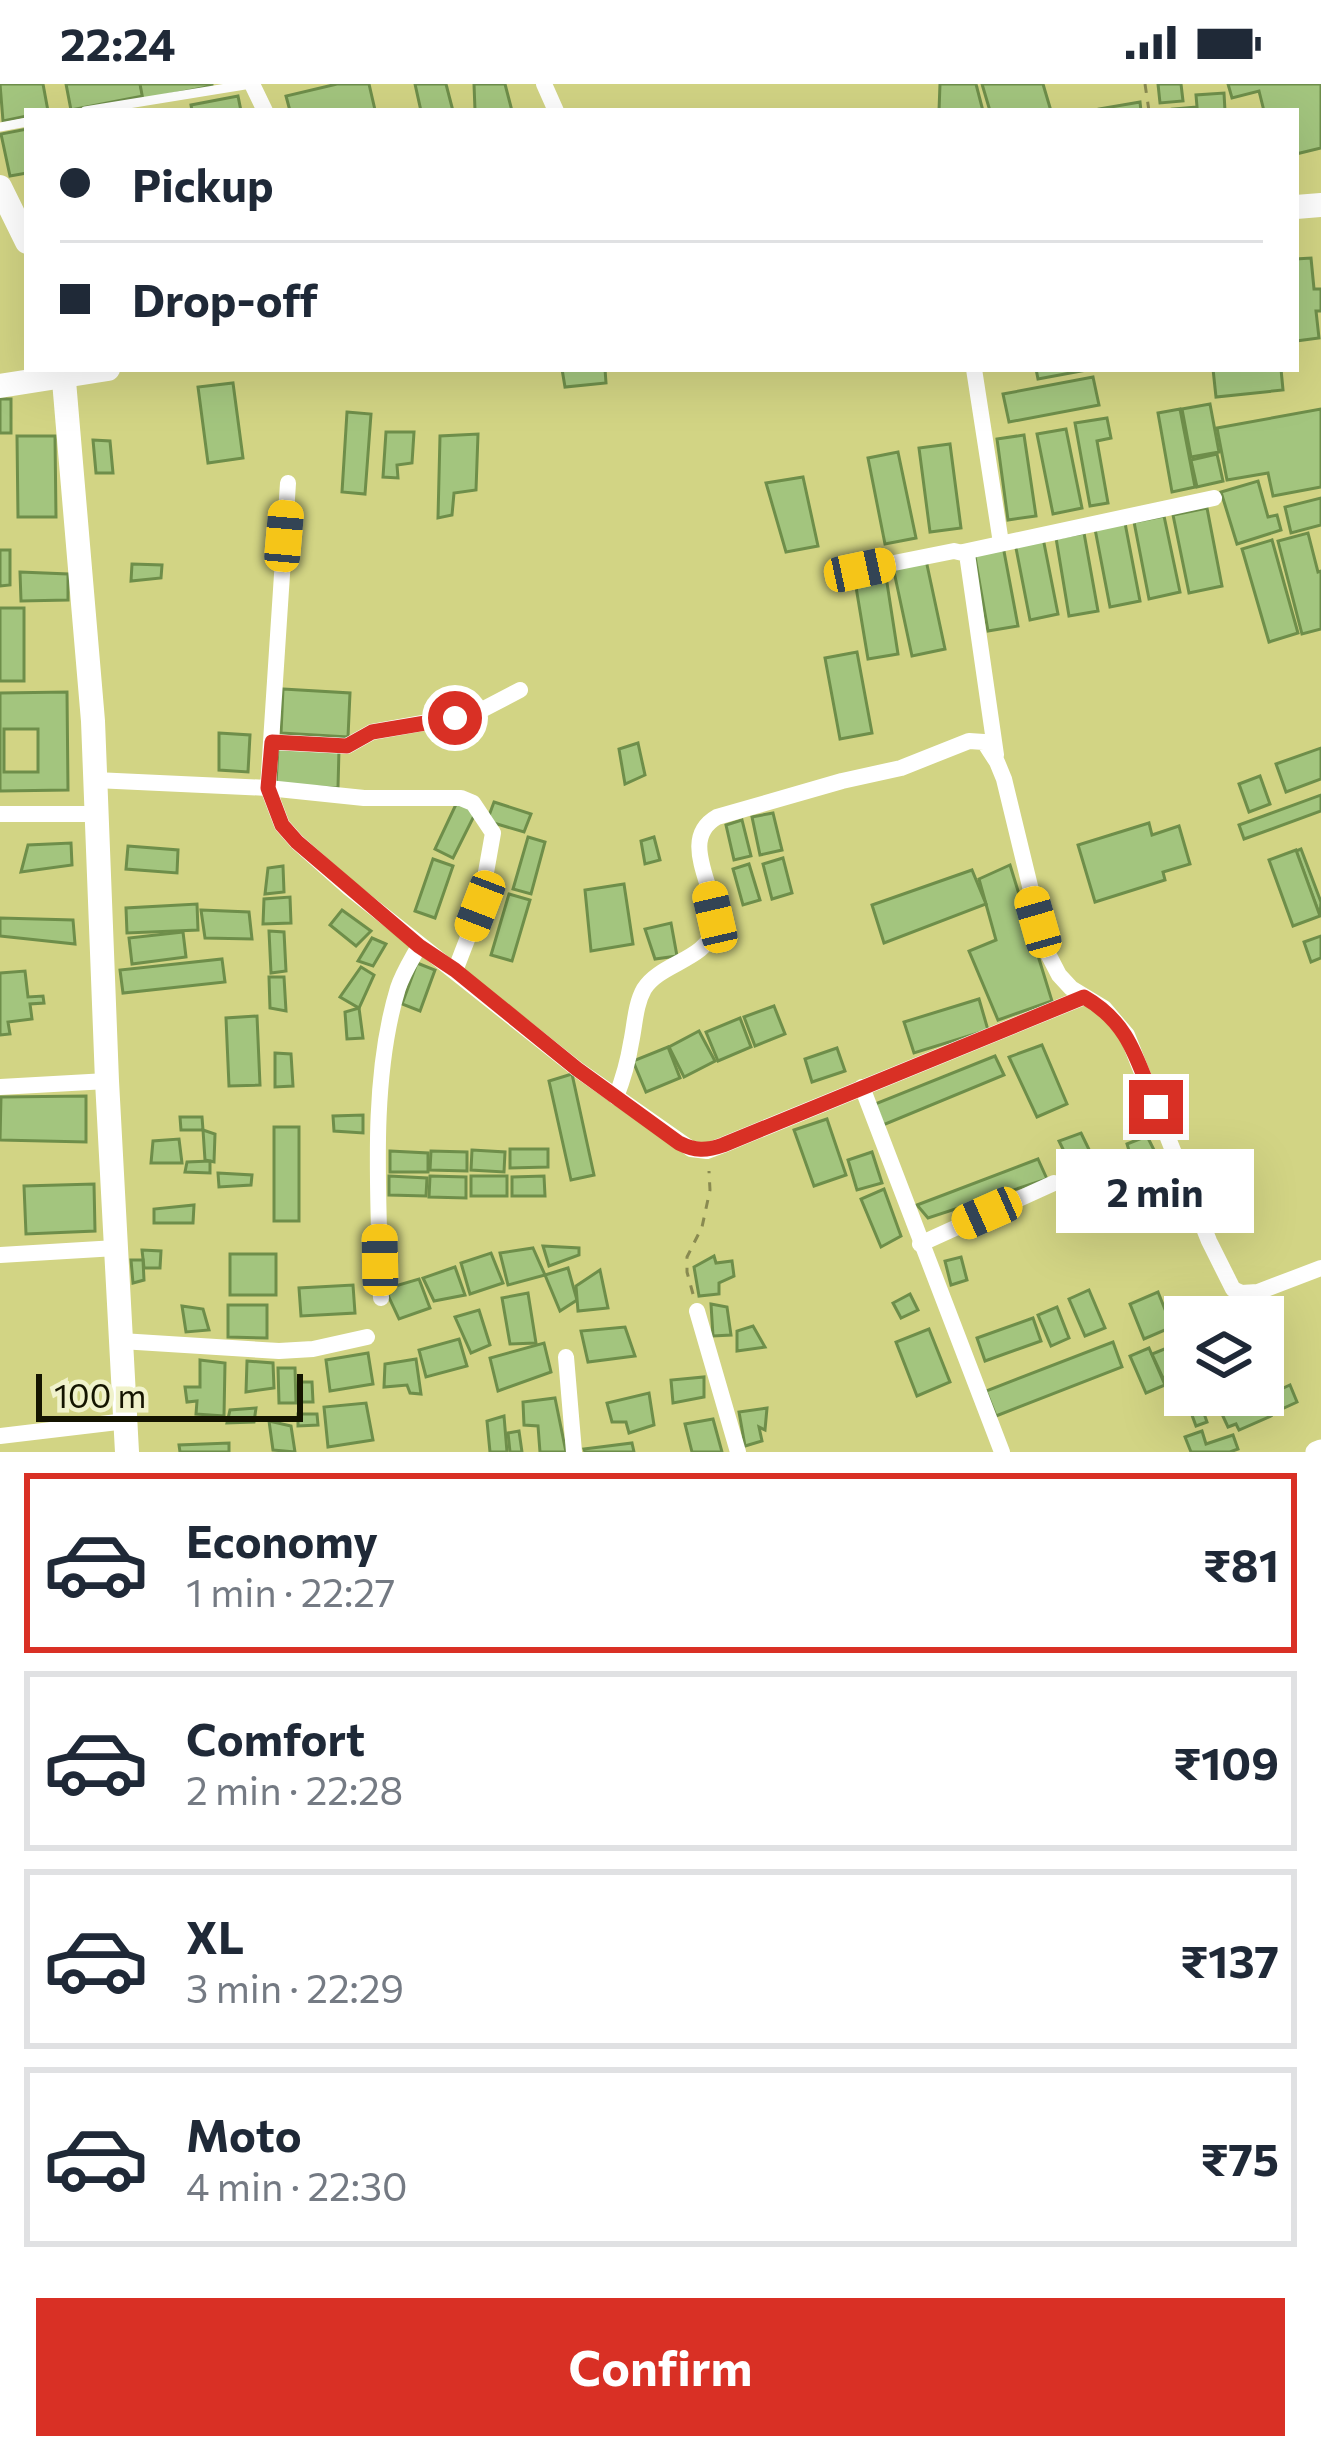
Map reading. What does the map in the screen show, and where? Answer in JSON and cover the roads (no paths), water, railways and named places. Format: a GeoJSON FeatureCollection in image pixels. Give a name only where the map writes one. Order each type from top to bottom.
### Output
{"type":"FeatureCollection","features":[{"type":"Feature","properties":{"kind":"main road"},"geometry":{"type":"LineString","coordinates":[[0,187],[24,236]]}},
{"type":"Feature","properties":{"kind":"main road"},"geometry":{"type":"LineString","coordinates":[[0,386],[64,373],[93,721],[128,1452]]}},
{"type":"Feature","properties":{"kind":"street"},"geometry":{"type":"LineString","coordinates":[[974,372],[1001,543]]}},
{"type":"Feature","properties":{"kind":"street"},"geometry":{"type":"LineString","coordinates":[[288,483],[268,788],[282,825],[419,946],[679,1143],[706,1151],[1084,997]]}},
{"type":"Feature","properties":{"kind":"street"},"geometry":{"type":"LineString","coordinates":[[860,570],[1214,498]]}},
{"type":"Feature","properties":{"kind":"street"},"geometry":{"type":"LineString","coordinates":[[963,552],[969,560],[998,762],[1045,948],[1071,988],[1104,1008],[1127,1035],[1232,1289],[1258,1292],[1321,1268]]}},
{"type":"Feature","properties":{"kind":"street"},"geometry":{"type":"LineString","coordinates":[[272,742],[347,746],[372,732],[474,714],[520,690]]}},
{"type":"Feature","properties":{"kind":"street"},"geometry":{"type":"LineString","coordinates":[[608,1091],[626,1071],[642,992],[651,980],[711,937],[715,917],[699,847],[700,833],[708,822],[901,768],[969,741],[984,742],[998,762]]}},
{"type":"Feature","properties":{"kind":"street"},"geometry":{"type":"LineString","coordinates":[[95,780],[364,797],[461,798],[473,803],[490,827],[492,841],[480,906],[455,970]]}},
{"type":"Feature","properties":{"kind":"street"},"geometry":{"type":"LineString","coordinates":[[0,814],[96,814]]}},
{"type":"Feature","properties":{"kind":"street"},"geometry":{"type":"LineString","coordinates":[[381,1298],[379,1148],[388,1031],[399,984],[419,946]]}},
{"type":"Feature","properties":{"kind":"street"},"geometry":{"type":"LineString","coordinates":[[0,1087],[107,1081]]}},
{"type":"Feature","properties":{"kind":"street"},"geometry":{"type":"LineString","coordinates":[[862,1087],[1002,1452]]}},
{"type":"Feature","properties":{"kind":"street"},"geometry":{"type":"LineString","coordinates":[[920,1244],[1054,1183]]}},
{"type":"Feature","properties":{"kind":"street"},"geometry":{"type":"LineString","coordinates":[[0,1255],[116,1248]]}},
{"type":"Feature","properties":{"kind":"street"},"geometry":{"type":"LineString","coordinates":[[698,1311],[738,1452]]}},
{"type":"Feature","properties":{"kind":"street"},"geometry":{"type":"LineString","coordinates":[[121,1341],[279,1351],[367,1337]]}},
{"type":"Feature","properties":{"kind":"street"},"geometry":{"type":"LineString","coordinates":[[566,1357],[574,1452]]}},
{"type":"Feature","properties":{"kind":"street"},"geometry":{"type":"LineString","coordinates":[[0,1436],[126,1420]]}},
{"type":"Feature","properties":{"kind":"lane"},"geometry":{"type":"LineString","coordinates":[[104,108],[252,84]]}}]}
